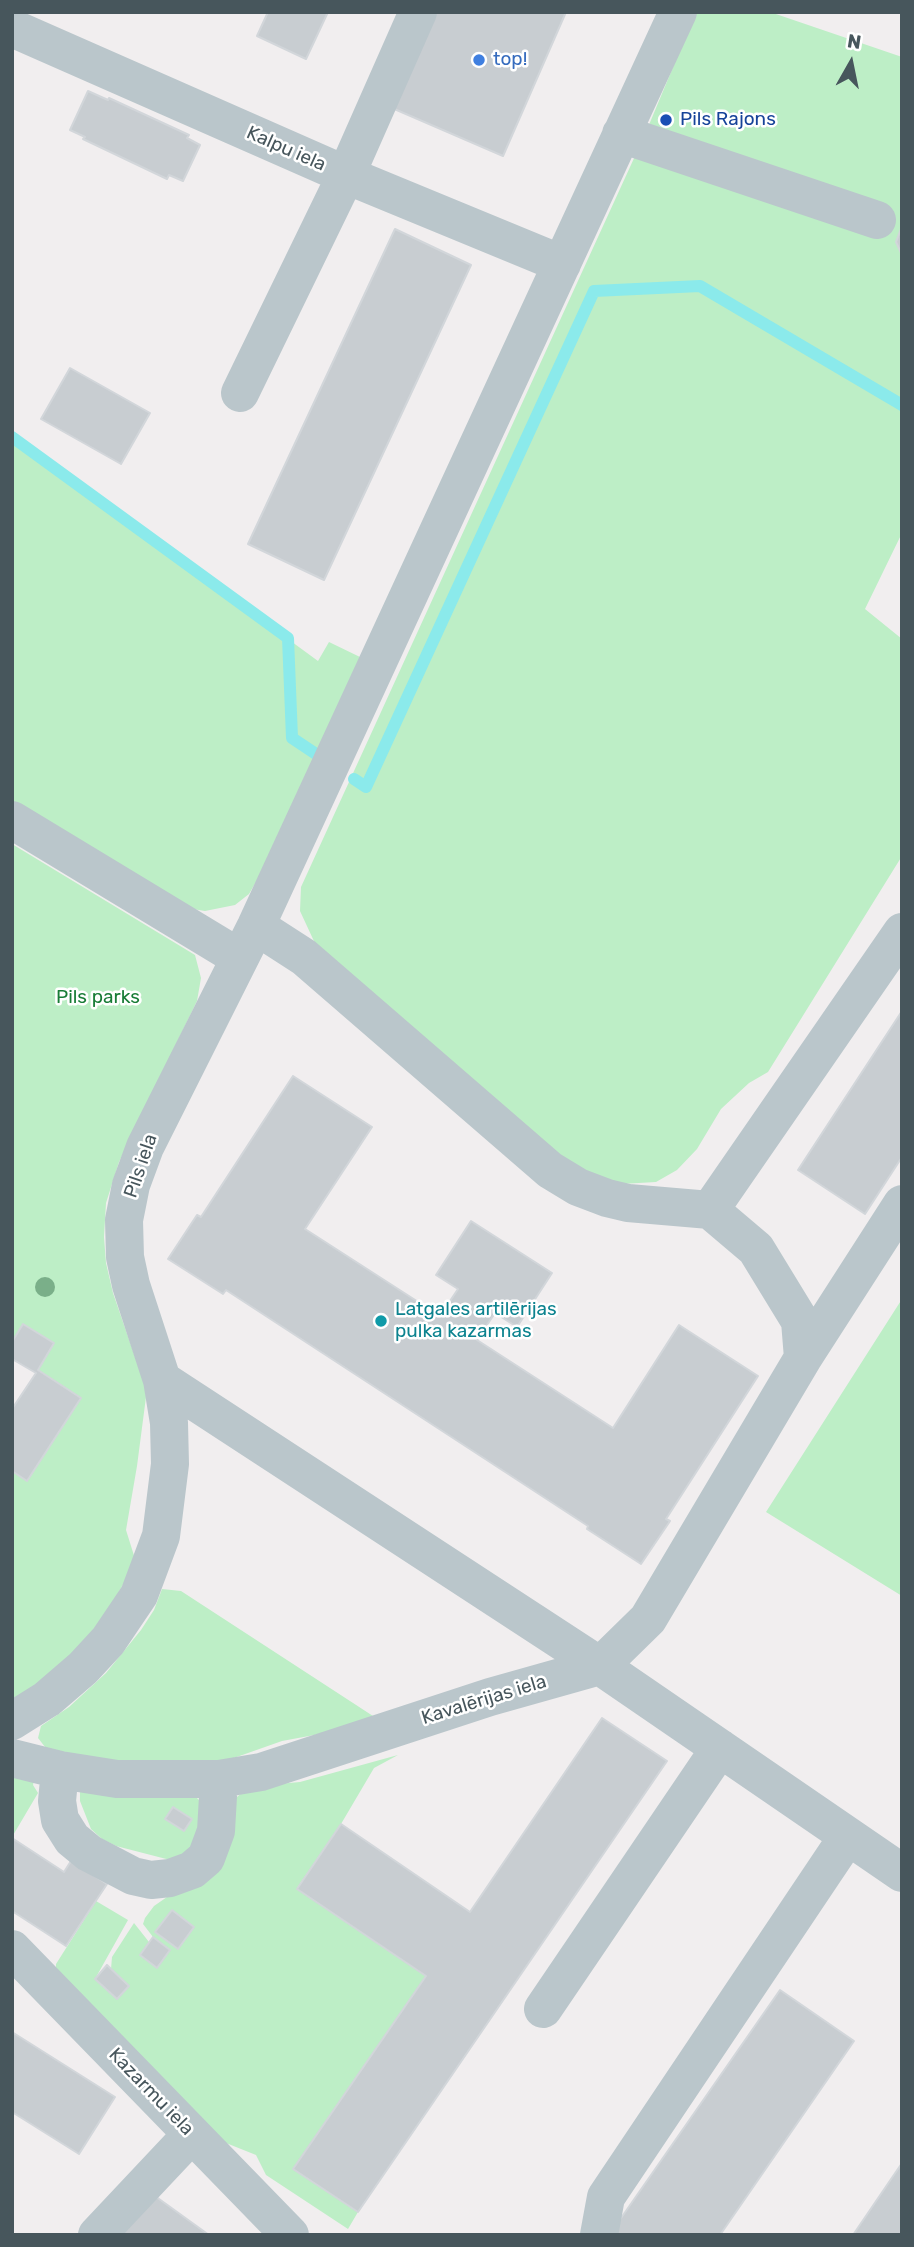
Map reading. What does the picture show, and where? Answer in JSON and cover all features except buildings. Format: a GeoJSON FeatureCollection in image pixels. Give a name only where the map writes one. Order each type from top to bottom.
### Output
{"type":"FeatureCollection","features":[{"type":"Feature","properties":{"kind":"street"},"geometry":{"type":"LineString","coordinates":[[240,393],[346,175],[418,12]]}},
{"type":"Feature","properties":{"kind":"street"},"geometry":{"type":"LineString","coordinates":[[562,264],[678,12]]}},
{"type":"Feature","properties":{"kind":"street","name":"Kalpu iela"},"geometry":{"type":"LineString","coordinates":[[12,28],[346,175],[562,264]]}},
{"type":"Feature","properties":{"kind":"street"},"geometry":{"type":"LineString","coordinates":[[621,134],[877,220]]}},
{"type":"Feature","properties":{"kind":"street","name":"Pils iela"},"geometry":{"type":"LineString","coordinates":[[12,1721],[47,1699],[83,1668],[121,1623],[139,1595],[161,1536],[170,1464],[169,1423],[162,1380],[131,1285],[125,1257],[124,1220],[131,1185],[145,1147],[248,942],[562,264]]}},
{"type":"Feature","properties":{"kind":"street"},"geometry":{"type":"LineString","coordinates":[[12,820],[248,942],[304,957],[550,1170],[578,1187],[628,1203],[710,1210],[756,1249],[800,1321],[803,1358]]}},
{"type":"Feature","properties":{"kind":"street"},"geometry":{"type":"LineString","coordinates":[[710,1210],[902,932]]}},
{"type":"Feature","properties":{"kind":"street"},"geometry":{"type":"LineString","coordinates":[[600,1667],[648,1619],[803,1358],[902,1204]]}},
{"type":"Feature","properties":{"kind":"street"},"geometry":{"type":"LineString","coordinates":[[162,1380],[600,1667],[848,1836],[899,1865]]}},
{"type":"Feature","properties":{"kind":"street","name":"Kavalērijas iela"},"geometry":{"type":"LineString","coordinates":[[12,1758],[61,1770],[117,1779],[219,1779],[261,1772],[490,1697],[600,1667]]}},
{"type":"Feature","properties":{"kind":"street"},"geometry":{"type":"LineString","coordinates":[[543,2009],[720,1748]]}},
{"type":"Feature","properties":{"kind":"street"},"geometry":{"type":"LineString","coordinates":[[61,1770],[57,1801],[60,1820],[72,1839],[89,1853],[122,1870],[151,1880],[170,1878],[192,1870],[206,1858],[216,1831],[219,1779]]}},
{"type":"Feature","properties":{"kind":"street"},"geometry":{"type":"LineString","coordinates":[[599,2235],[606,2197],[848,1836]]}},
{"type":"Feature","properties":{"kind":"street","name":"Kazarmu iela"},"geometry":{"type":"LineString","coordinates":[[12,1949],[290,2235]]}},
{"type":"Feature","properties":{"kind":"street"},"geometry":{"type":"LineString","coordinates":[[97,2235],[192,2134]]}},
{"type":"Feature","properties":{"kind":"green space"},"geometry":{"type":"Polygon","coordinates":[[[696,12],[770,12],[902,57],[902,533],[865,609],[902,639],[902,856],[768,1072],[749,1083],[721,1109],[697,1149],[677,1170],[656,1182],[621,1184],[582,1174],[319,952],[300,911],[301,887],[646,132],[696,12]]]}},
{"type":"Feature","properties":{"kind":"green space"},"geometry":{"type":"Polygon","coordinates":[[[12,437],[318,661],[329,642],[360,657],[257,880],[249,894],[235,905],[205,911],[180,907],[12,805],[12,437]]]}},
{"type":"Feature","properties":{"kind":"green space","name":"Pils parks"},"geometry":{"type":"Polygon","coordinates":[[[12,844],[195,955],[201,978],[197,1001],[119,1162],[106,1203],[106,1263],[113,1293],[145,1386],[146,1397],[126,1530],[136,1562],[98,1628],[46,1678],[12,1700],[12,1471],[28,1480],[81,1398],[38,1370],[54,1343],[12,1342],[12,844]]]}},
{"type":"Feature","properties":{"kind":"green space"},"geometry":{"type":"Polygon","coordinates":[[[902,1299],[902,1596],[766,1512],[902,1299]]]}},
{"type":"Feature","properties":{"kind":"green space"},"geometry":{"type":"Polygon","coordinates":[[[162,1589],[181,1591],[373,1716],[336,1731],[282,1741],[231,1759],[156,1769],[49,1752],[38,1738],[41,1726],[69,1707],[106,1673],[141,1630],[154,1610],[162,1589]]]}},
{"type":"Feature","properties":{"kind":"green space"},"geometry":{"type":"Polygon","coordinates":[[[398,1755],[374,1768],[341,1824],[297,1888],[426,1976],[294,2169],[358,2212],[348,2229],[266,2175],[256,2155],[196,2131],[56,1971],[56,1964],[96,1901],[128,1920],[95,1979],[117,1999],[128,1985],[111,1969],[112,1957],[134,1923],[149,1942],[140,1955],[157,1967],[170,1950],[153,1937],[143,1924],[145,1918],[154,1906],[167,1897],[237,1797],[246,1789],[256,1786],[300,1782],[398,1755]],[[172,1910],[155,1932],[178,1949],[194,1927],[172,1910]]]}},
{"type":"Feature","properties":{"kind":"green space"},"geometry":{"type":"Polygon","coordinates":[[[12,1770],[35,1776],[33,1785],[38,1793],[12,1837],[12,1770]]]}},
{"type":"Feature","properties":{"kind":"green space"},"geometry":{"type":"Polygon","coordinates":[[[80,1786],[196,1797],[203,1804],[203,1842],[174,1861],[116,1846],[91,1829],[80,1801],[80,1786]]]}},
{"type":"Feature","properties":{"kind":"waterway"},"geometry":{"type":"LineString","coordinates":[[354,779],[366,787],[594,291],[700,286],[902,405]]}},
{"type":"Feature","properties":{"kind":"waterway"},"geometry":{"type":"LineString","coordinates":[[12,437],[288,638],[292,738],[316,754]]}},
{"type":"Feature","properties":{"kind":"place","name":"top!"},"geometry":{"type":"Point","coordinates":[479,60]}},
{"type":"Feature","properties":{"kind":"place","name":"Pils Rajons"},"geometry":{"type":"Point","coordinates":[666,120]}},
{"type":"Feature","properties":{"kind":"place","name":"Latgales artilērijas pulka kazarmas"},"geometry":{"type":"Point","coordinates":[381,1321]}}]}
